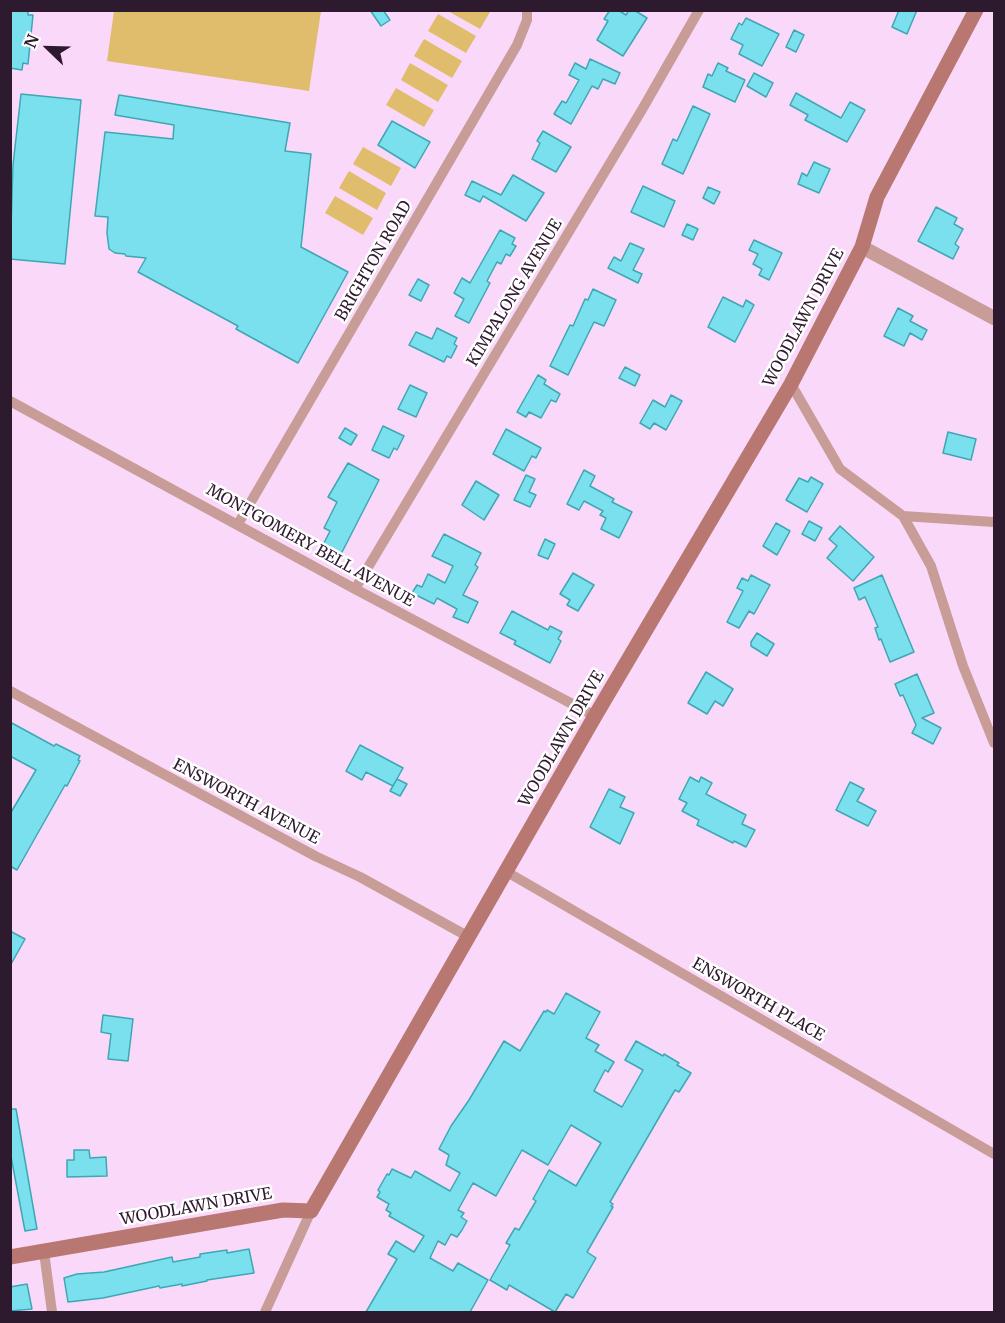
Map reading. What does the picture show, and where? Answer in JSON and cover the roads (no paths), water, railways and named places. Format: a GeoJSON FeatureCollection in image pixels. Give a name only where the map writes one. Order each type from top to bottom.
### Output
{"type":"FeatureCollection","features":[{"type":"Feature","properties":{"kind":"main road","name":"WOODLAWN DRIVE"},"geometry":{"type":"LineString","coordinates":[[10,1257],[283,1210],[311,1211],[595,716],[791,384],[862,247],[878,197],[976,10]]}},
{"type":"Feature","properties":{"kind":"street","name":"BRIGHTON ROAD"},"geometry":{"type":"LineString","coordinates":[[238,524],[517,45],[527,21],[527,10]]}},
{"type":"Feature","properties":{"kind":"street","name":"KIMPALONG AVENUE"},"geometry":{"type":"LineString","coordinates":[[355,589],[632,128],[699,10]]}},
{"type":"Feature","properties":{"kind":"street"},"geometry":{"type":"LineString","coordinates":[[862,247],[994,318]]}},
{"type":"Feature","properties":{"kind":"street"},"geometry":{"type":"LineString","coordinates":[[791,384],[840,469],[903,516],[931,566],[963,666],[994,743]]}},
{"type":"Feature","properties":{"kind":"street","name":"MONTGOMERY BELL AVENUE"},"geometry":{"type":"LineString","coordinates":[[10,401],[355,589],[595,716]]}},
{"type":"Feature","properties":{"kind":"street"},"geometry":{"type":"LineString","coordinates":[[903,516],[994,522]]}},
{"type":"Feature","properties":{"kind":"street","name":"ENSWORTH AVENUE"},"geometry":{"type":"LineString","coordinates":[[10,691],[469,937]]}},
{"type":"Feature","properties":{"kind":"street","name":"ENSWORTH PLACE"},"geometry":{"type":"LineString","coordinates":[[507,872],[994,1154]]}},
{"type":"Feature","properties":{"kind":"street"},"geometry":{"type":"LineString","coordinates":[[265,1312],[311,1211]]}},
{"type":"Feature","properties":{"kind":"street"},"geometry":{"type":"LineString","coordinates":[[44,1252],[52,1312]]}}]}
